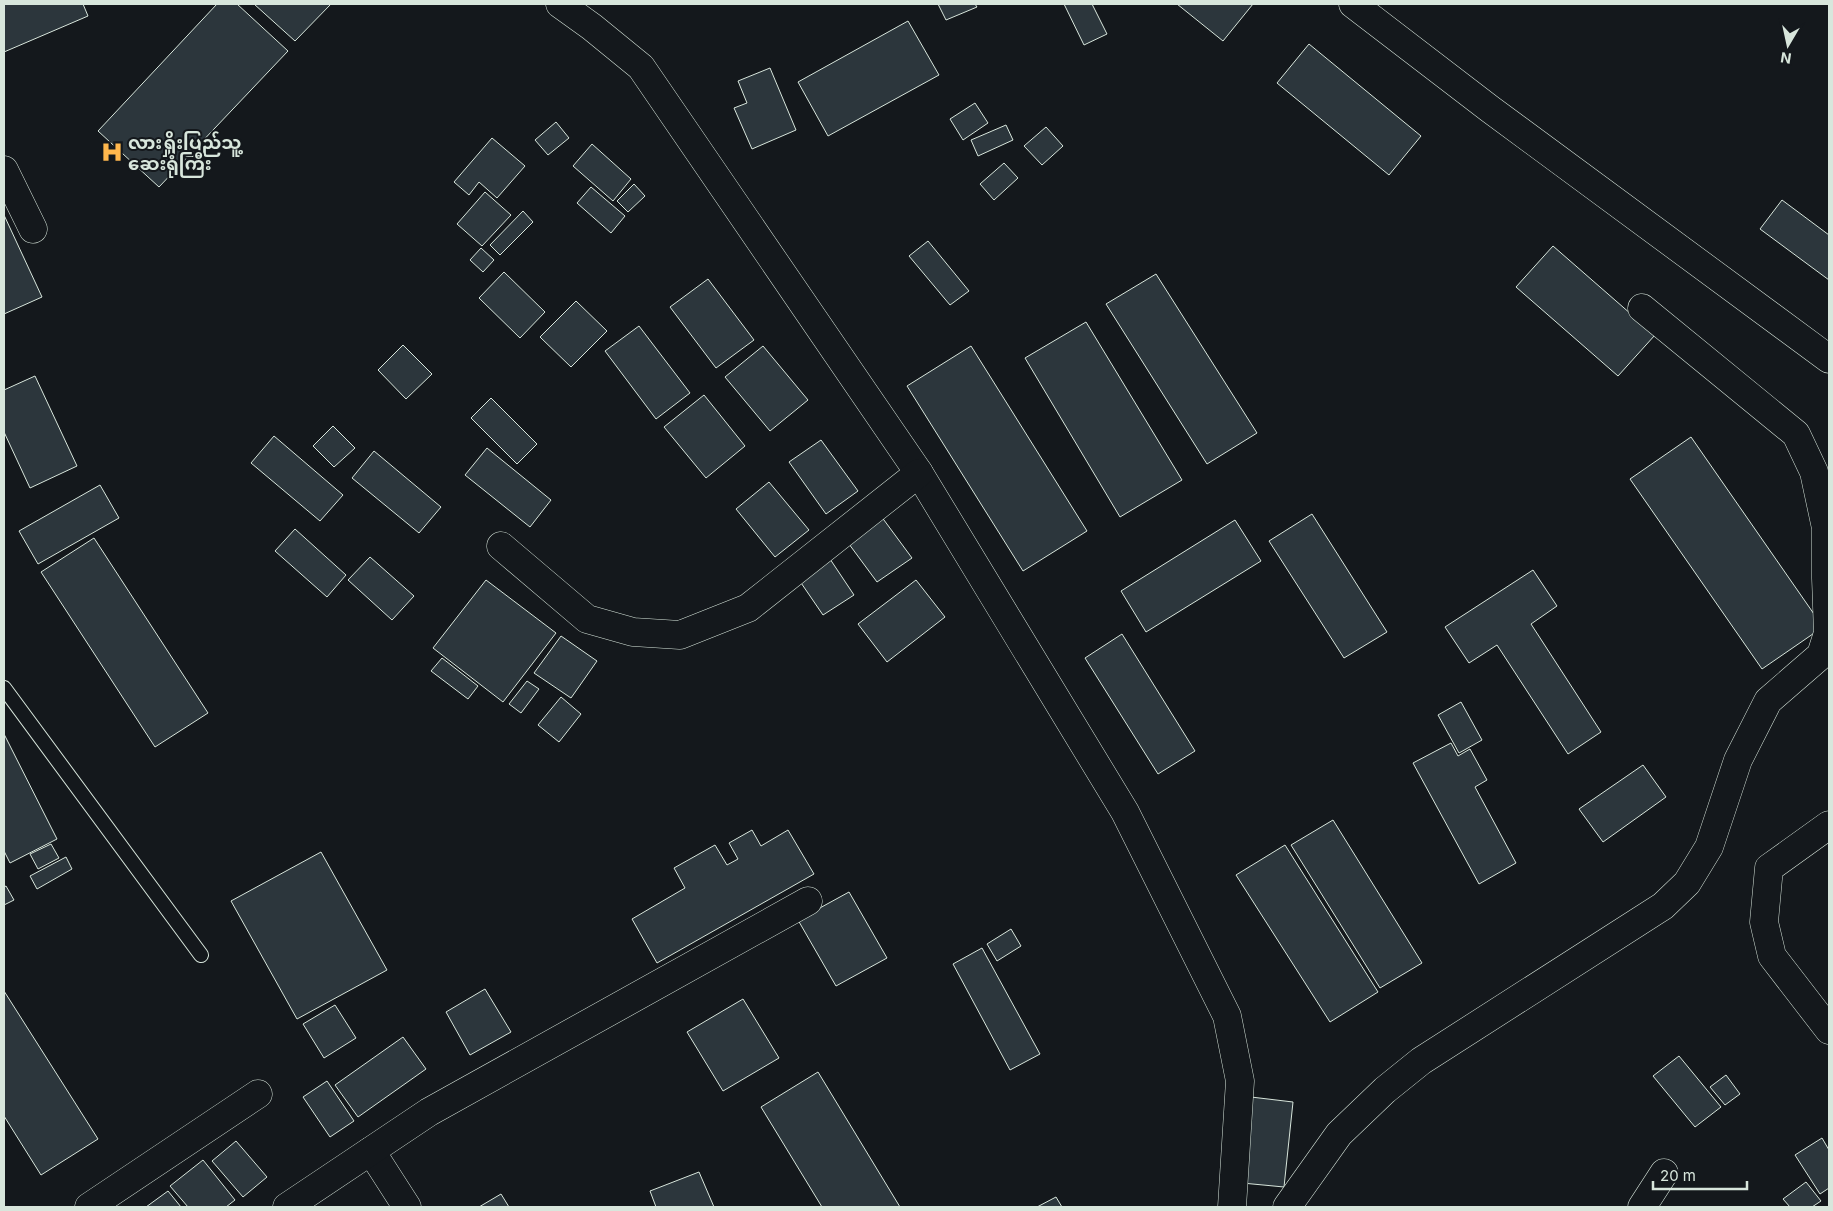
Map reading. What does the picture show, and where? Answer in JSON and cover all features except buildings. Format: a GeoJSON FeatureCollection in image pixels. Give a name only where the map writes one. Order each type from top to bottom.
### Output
{"type":"FeatureCollection","features":[{"type":"Feature","properties":{"kind":"street"},"geometry":{"type":"LineString","coordinates":[[560,4],[641,67],[919,473],[1125,812],[1227,1016],[1240,1081],[1232,1207]]}},
{"type":"Feature","properties":{"kind":"street"},"geometry":{"type":"LineString","coordinates":[[1353,4],[1490,109],[1829,359]]}},
{"type":"Feature","properties":{"kind":"street"},"geometry":{"type":"LineString","coordinates":[[4,170],[33,229]]}},
{"type":"Feature","properties":{"kind":"street"},"geometry":{"type":"LineString","coordinates":[[1287,1207],[1338,1134],[1385,1090],[1421,1060],[1663,906],[1687,882],[1709,847],[1738,760],[1768,701],[1820,655],[1828,633],[1826,528],[1814,472],[1796,434],[1642,308]]}},
{"type":"Feature","properties":{"kind":"street"},"geometry":{"type":"LineString","coordinates":[[500,546],[587,619],[633,632],[680,634],[748,608],[919,473]]}},
{"type":"Feature","properties":{"kind":"street"},"geometry":{"type":"LineString","coordinates":[[1829,825],[1769,868],[1764,922],[1772,956],[1829,1030]]}},
{"type":"Feature","properties":{"kind":"street"},"geometry":{"type":"LineString","coordinates":[[287,1207],[429,1112],[808,901]]}},
{"type":"Feature","properties":{"kind":"street"},"geometry":{"type":"LineString","coordinates":[[90,1207],[258,1094]]}},
{"type":"Feature","properties":{"kind":"street"},"geometry":{"type":"LineString","coordinates":[[371,1151],[407,1207]]}},
{"type":"Feature","properties":{"kind":"street"},"geometry":{"type":"LineString","coordinates":[[1642,1207],[1664,1173]]}},
{"type":"Feature","properties":{"kind":"lane"},"geometry":{"type":"LineString","coordinates":[[4,688],[201,955]]}},
{"type":"Feature","properties":{"kind":"place","name":"လားရှိုးပြည်သူ့ ဆေးရုံကြီး"},"geometry":{"type":"Point","coordinates":[112,152]}}]}
